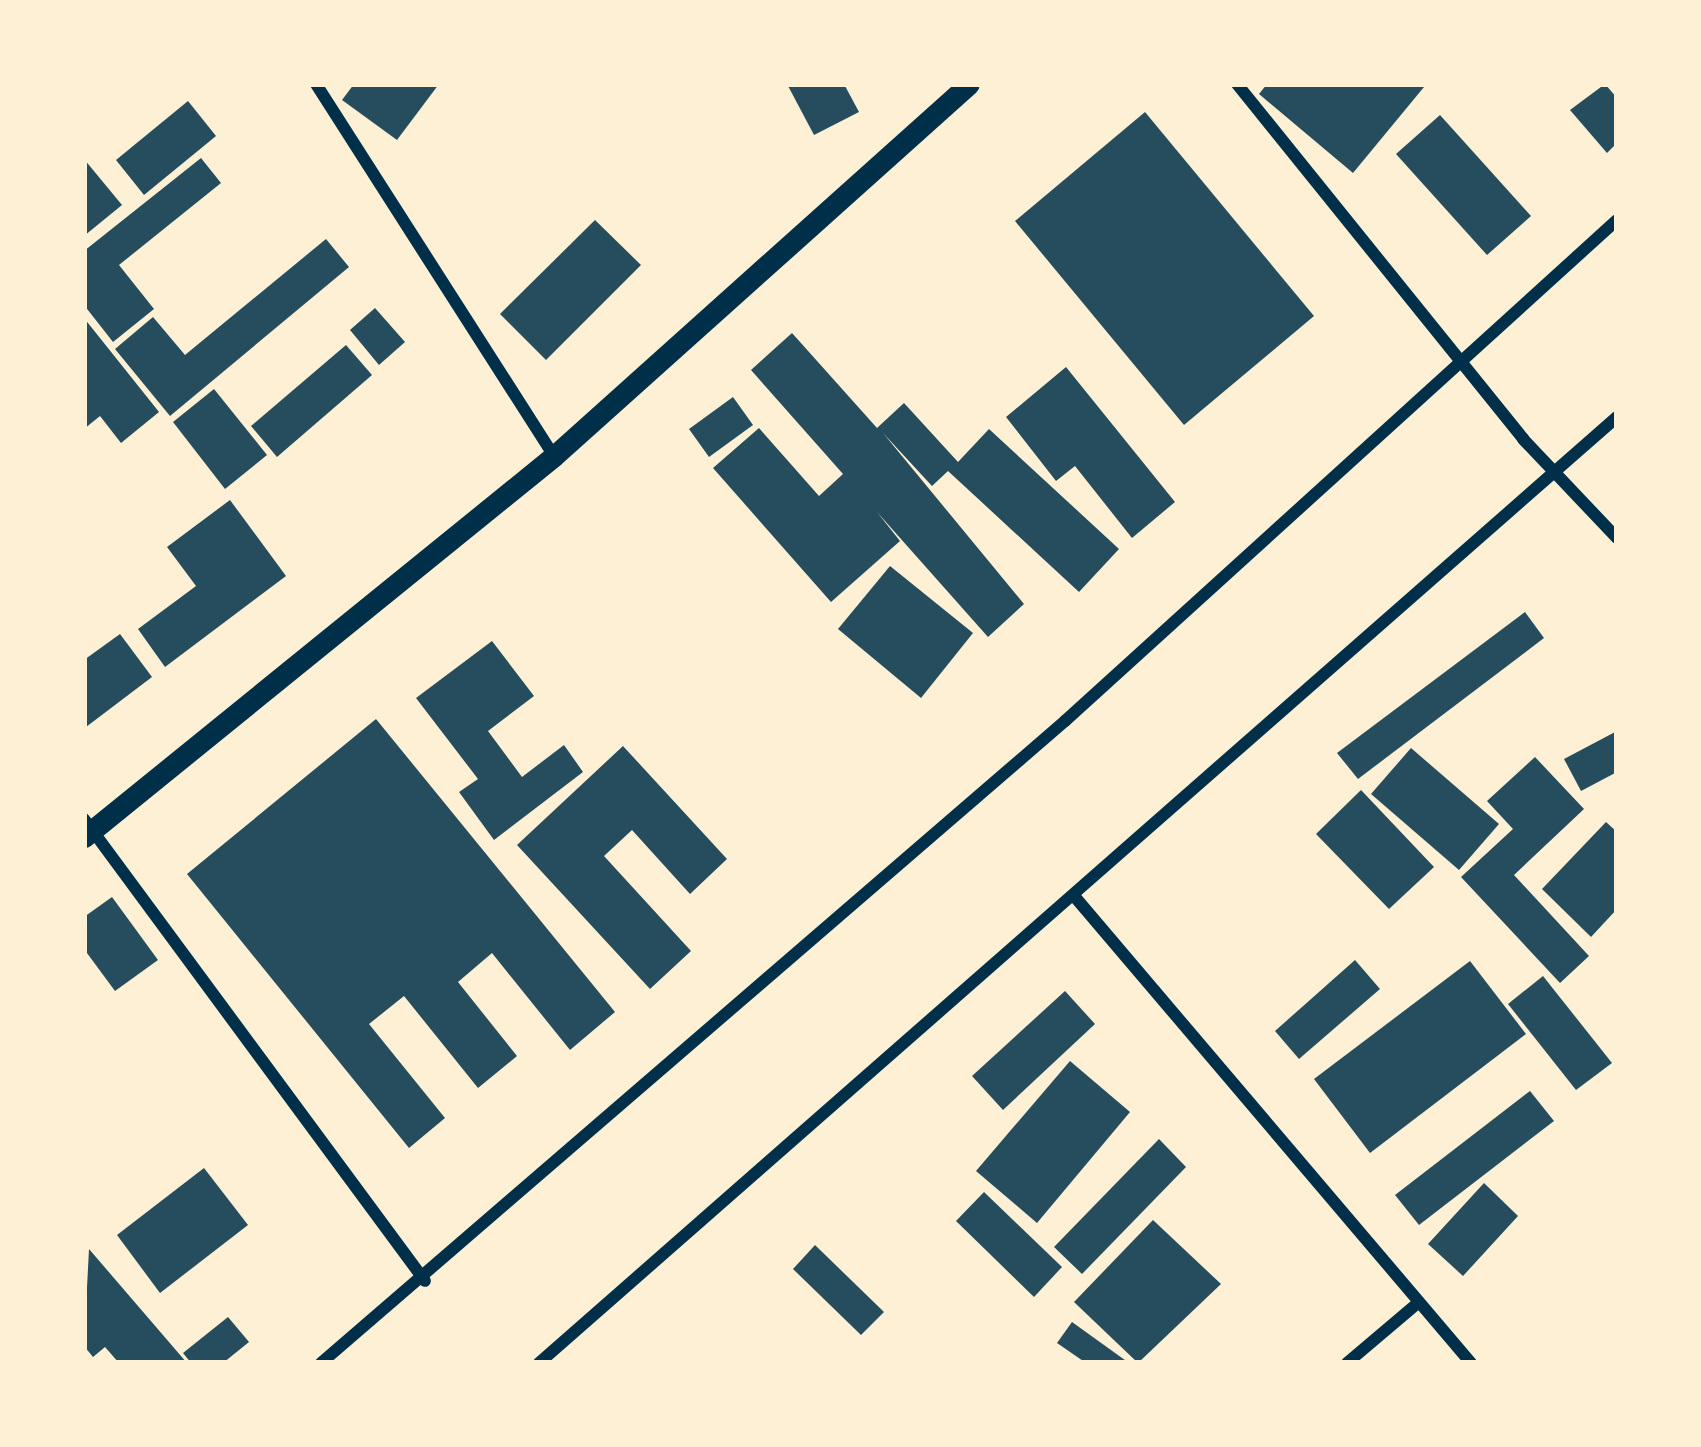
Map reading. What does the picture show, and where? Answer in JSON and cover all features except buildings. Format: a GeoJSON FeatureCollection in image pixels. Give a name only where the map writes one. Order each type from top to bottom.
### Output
{"type":"FeatureCollection","features":[{"type":"Feature","properties":{"kind":"street"},"geometry":{"type":"LineString","coordinates":[[316,84],[554,456]]}},
{"type":"Feature","properties":{"kind":"street"},"geometry":{"type":"LineString","coordinates":[[425,1281],[87,829],[554,456],[968,84]]}},
{"type":"Feature","properties":{"kind":"street"},"geometry":{"type":"LineString","coordinates":[[1238,84],[1462,364],[1617,538]]}},
{"type":"Feature","properties":{"kind":"street"},"geometry":{"type":"LineString","coordinates":[[321,1363],[425,1281],[1462,364],[1617,220]]}},
{"type":"Feature","properties":{"kind":"street"},"geometry":{"type":"LineString","coordinates":[[538,1363],[1075,897],[1617,417]]}},
{"type":"Feature","properties":{"kind":"street"},"geometry":{"type":"LineString","coordinates":[[1075,897],[1471,1363]]}},
{"type":"Feature","properties":{"kind":"street"},"geometry":{"type":"LineString","coordinates":[[1347,1363],[1419,1302]]}}]}
